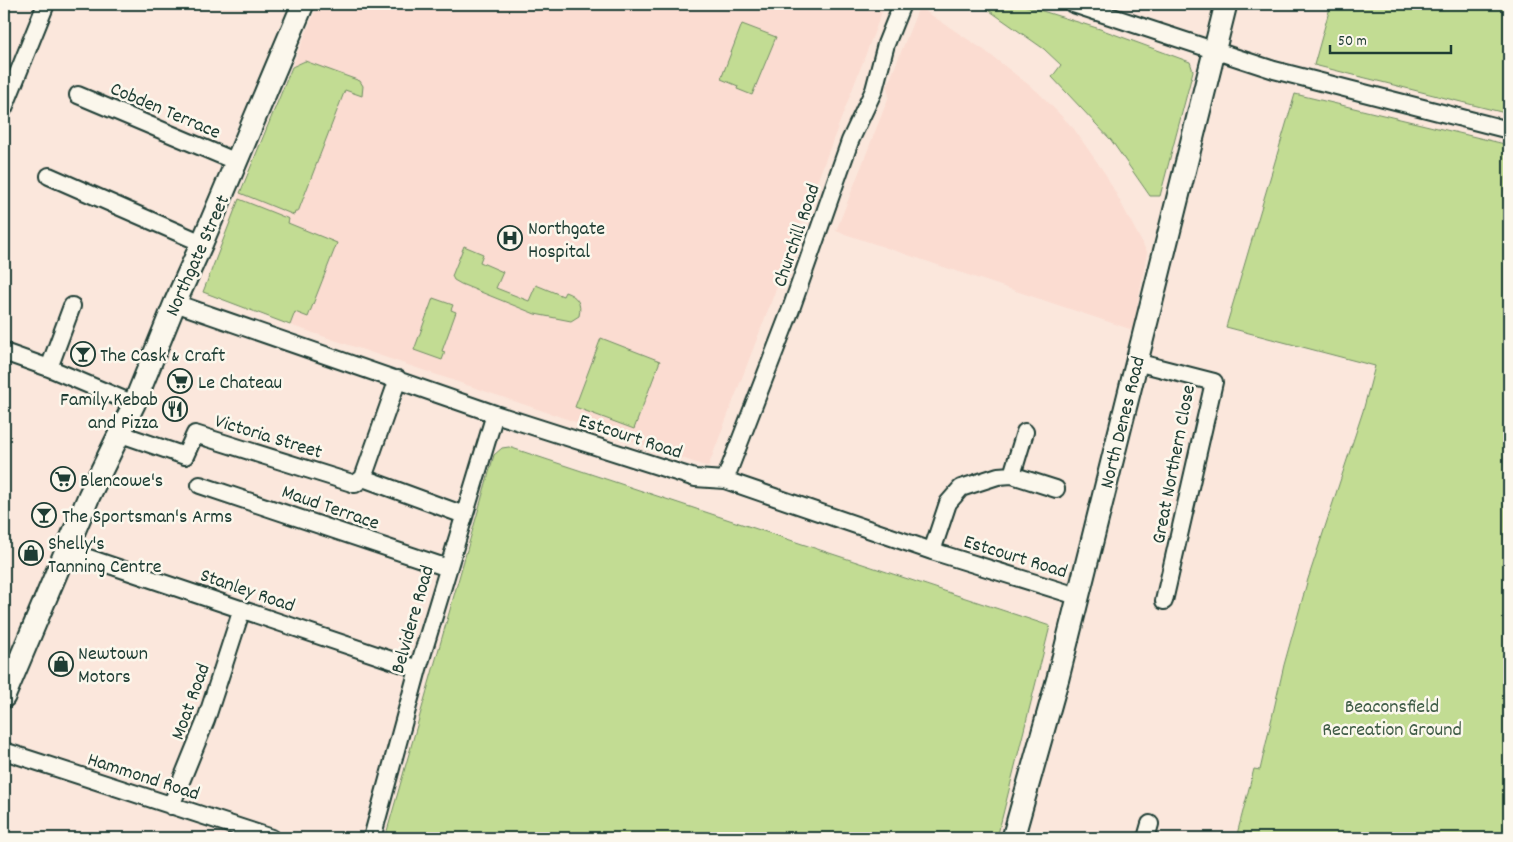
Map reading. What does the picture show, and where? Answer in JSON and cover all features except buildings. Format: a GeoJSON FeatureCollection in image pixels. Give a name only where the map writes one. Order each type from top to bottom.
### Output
{"type":"FeatureCollection","features":[{"type":"Feature","properties":{"kind":"street"},"geometry":{"type":"LineString","coordinates":[[4,108],[46,4]]}},
{"type":"Feature","properties":{"kind":"street","name":"Northgate Street"},"geometry":{"type":"LineString","coordinates":[[4,697],[65,550],[118,433],[134,404],[175,303],[237,162],[303,4]]}},
{"type":"Feature","properties":{"kind":"street","name":"Churchill Road"},"geometry":{"type":"LineString","coordinates":[[725,480],[791,309],[850,141],[874,90],[886,44],[902,4]]}},
{"type":"Feature","properties":{"kind":"street"},"geometry":{"type":"LineString","coordinates":[[1073,4],[1274,70],[1509,130]]}},
{"type":"Feature","properties":{"kind":"street","name":"North Denes Road"},"geometry":{"type":"LineString","coordinates":[[1013,838],[1058,678],[1076,596],[1213,49],[1226,4]]}},
{"type":"Feature","properties":{"kind":"street","name":"Cobden Terrace"},"geometry":{"type":"LineString","coordinates":[[78,96],[237,162]]}},
{"type":"Feature","properties":{"kind":"street"},"geometry":{"type":"LineString","coordinates":[[49,176],[202,243]]}},
{"type":"Feature","properties":{"kind":"street","name":"Estcourt Road"},"geometry":{"type":"LineString","coordinates":[[175,303],[495,414],[695,478],[725,480],[932,551],[1076,596]]}},
{"type":"Feature","properties":{"kind":"street"},"geometry":{"type":"LineString","coordinates":[[49,368],[72,306]]}},
{"type":"Feature","properties":{"kind":"street"},"geometry":{"type":"LineString","coordinates":[[4,352],[49,368],[134,404]]}},
{"type":"Feature","properties":{"kind":"street","name":"Great Northern Close"},"geometry":{"type":"LineString","coordinates":[[1136,362],[1214,382],[1164,601]]}},
{"type":"Feature","properties":{"kind":"street"},"geometry":{"type":"LineString","coordinates":[[398,379],[363,478],[464,515]]}},
{"type":"Feature","properties":{"kind":"street","name":"Belvidere Road"},"geometry":{"type":"LineString","coordinates":[[372,838],[418,669],[495,414]]}},
{"type":"Feature","properties":{"kind":"street"},"geometry":{"type":"LineString","coordinates":[[1012,475],[1025,432]]}},
{"type":"Feature","properties":{"kind":"street","name":"Victoria Street"},"geometry":{"type":"LineString","coordinates":[[118,433],[185,456],[195,434],[355,484],[363,478]]}},
{"type":"Feature","properties":{"kind":"street"},"geometry":{"type":"LineString","coordinates":[[932,551],[953,494],[968,484],[998,476],[1012,475],[1056,489]]}},
{"type":"Feature","properties":{"kind":"street","name":"Maud Terrace"},"geometry":{"type":"LineString","coordinates":[[200,485],[448,568]]}},
{"type":"Feature","properties":{"kind":"street","name":"Stanley Road"},"geometry":{"type":"LineString","coordinates":[[65,550],[418,669]]}},
{"type":"Feature","properties":{"kind":"street","name":"Moat Road"},"geometry":{"type":"LineString","coordinates":[[171,806],[206,720],[242,609]]}},
{"type":"Feature","properties":{"kind":"street","name":"Hammond Road"},"geometry":{"type":"LineString","coordinates":[[4,751],[272,838]]}},
{"type":"Feature","properties":{"kind":"shaded area","name":"Northgate Hospital"},"geometry":{"type":"Polygon","coordinates":[[[318,4],[885,4],[708,467],[290,325],[203,292],[240,193],[318,4]]]}},
{"type":"Feature","properties":{"kind":"shaded area"},"geometry":{"type":"Polygon","coordinates":[[[919,7],[984,50],[1038,92],[1074,129],[1106,175],[1147,252],[1133,330],[836,231],[889,96],[887,87],[919,7]]]}},
{"type":"Feature","properties":{"kind":"green space"},"geometry":{"type":"Polygon","coordinates":[[[980,4],[1020,4],[1100,29],[1190,62],[1193,71],[1160,196],[1150,196],[1111,140],[1052,77],[1061,65],[1044,49],[980,4]]]}},
{"type":"Feature","properties":{"kind":"green space"},"geometry":{"type":"Polygon","coordinates":[[[1331,4],[1509,4],[1509,114],[1314,65],[1331,4]]]}},
{"type":"Feature","properties":{"kind":"green space"},"geometry":{"type":"Polygon","coordinates":[[[742,24],[776,37],[752,95],[737,89],[738,86],[721,79],[742,24]]]}},
{"type":"Feature","properties":{"kind":"green space"},"geometry":{"type":"Polygon","coordinates":[[[305,61],[360,81],[363,86],[362,96],[345,90],[298,212],[295,212],[294,215],[240,193],[292,67],[305,61]]]}},
{"type":"Feature","properties":{"kind":"green space","name":"Beaconsfield Recreation Ground"},"geometry":{"type":"Polygon","coordinates":[[[1295,94],[1509,145],[1509,838],[1236,838],[1254,769],[1260,770],[1284,665],[1308,579],[1363,411],[1375,366],[1226,327],[1295,94]]]}},
{"type":"Feature","properties":{"kind":"green space"},"geometry":{"type":"Polygon","coordinates":[[[239,199],[289,219],[288,223],[337,243],[308,317],[295,312],[290,325],[203,292],[239,199]]]}},
{"type":"Feature","properties":{"kind":"green space"},"geometry":{"type":"Polygon","coordinates":[[[464,246],[483,254],[480,262],[503,272],[496,288],[529,301],[536,285],[563,296],[565,292],[578,301],[580,307],[579,316],[571,321],[535,314],[454,280],[452,276],[464,246]]]}},
{"type":"Feature","properties":{"kind":"green space"},"geometry":{"type":"Polygon","coordinates":[[[433,298],[453,305],[451,310],[456,312],[442,351],[445,352],[442,360],[414,350],[433,298]]]}},
{"type":"Feature","properties":{"kind":"green space"},"geometry":{"type":"Polygon","coordinates":[[[601,338],[660,361],[634,429],[575,407],[601,338]]]}},
{"type":"Feature","properties":{"kind":"green space"},"geometry":{"type":"Polygon","coordinates":[[[509,447],[1050,626],[997,838],[385,838],[494,455],[502,448],[509,447]]]}},
{"type":"Feature","properties":{"kind":"place","name":"Northgate Hospital"},"geometry":{"type":"Point","coordinates":[510,238]}},
{"type":"Feature","properties":{"kind":"place","name":"The Cask & Craft"},"geometry":{"type":"Point","coordinates":[83,354]}},
{"type":"Feature","properties":{"kind":"place","name":"Le Chateau"},"geometry":{"type":"Point","coordinates":[180,381]}},
{"type":"Feature","properties":{"kind":"place","name":"Family Kebab and Pizza"},"geometry":{"type":"Point","coordinates":[175,409]}},
{"type":"Feature","properties":{"kind":"place","name":"Blencowe's"},"geometry":{"type":"Point","coordinates":[63,479]}},
{"type":"Feature","properties":{"kind":"place","name":"The Sportsman's Arms"},"geometry":{"type":"Point","coordinates":[44,515]}},
{"type":"Feature","properties":{"kind":"place","name":"Shelly's Tanning Centre"},"geometry":{"type":"Point","coordinates":[31,553]}},
{"type":"Feature","properties":{"kind":"place","name":"Newtown Motors"},"geometry":{"type":"Point","coordinates":[61,664]}}]}
